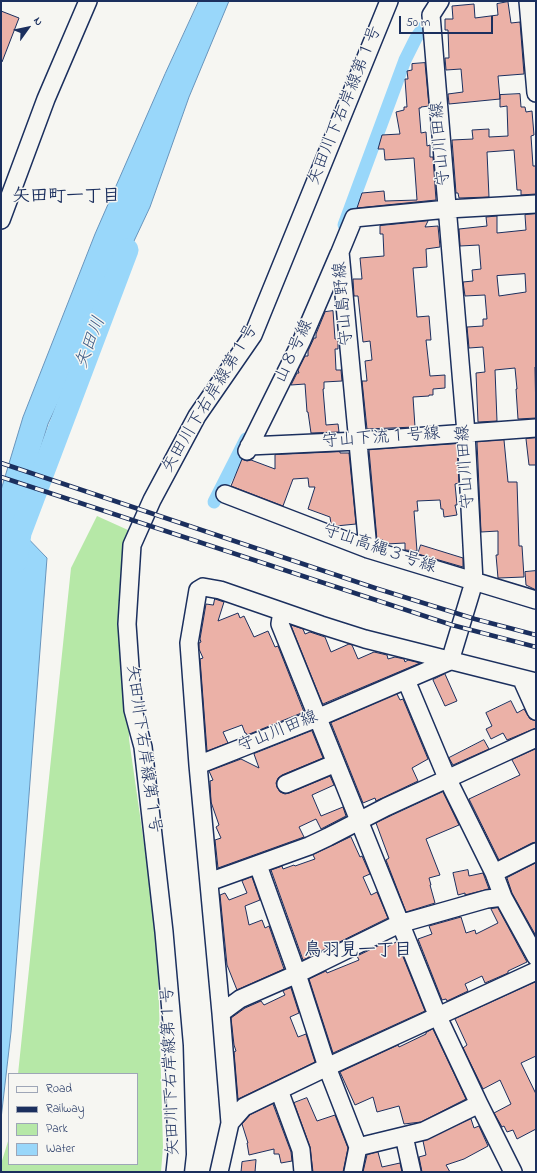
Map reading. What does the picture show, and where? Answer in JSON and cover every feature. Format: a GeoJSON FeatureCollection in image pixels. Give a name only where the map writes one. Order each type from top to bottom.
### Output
{"type":"FeatureCollection","features":[{"type":"Feature","properties":{"kind":"street"},"geometry":{"type":"LineString","coordinates":[[1,220],[46,99],[88,1]]}},
{"type":"Feature","properties":{"kind":"street","name":"矢田川下右岸線第１号"},"geometry":{"type":"LineString","coordinates":[[175,1172],[177,1154],[174,1046],[164,932],[144,747],[133,710],[128,632],[132,545],[152,500],[197,416],[253,335],[389,1]]}},
{"type":"Feature","properties":{"kind":"street","name":"守山川田線"},"geometry":{"type":"LineString","coordinates":[[198,765],[317,718],[450,661],[474,582],[466,433],[431,15],[440,1]]}},
{"type":"Feature","properties":{"kind":"street"},"geometry":{"type":"LineString","coordinates":[[528,1],[536,93]]}},
{"type":"Feature","properties":{"kind":"street","name":"守山島野線"},"geometry":{"type":"LineString","coordinates":[[368,549],[340,252],[354,218],[448,209],[536,204]]}},
{"type":"Feature","properties":{"kind":"street","name":"山８号線"},"geometry":{"type":"LineString","coordinates":[[248,448],[302,340],[340,252]]}},
{"type":"Feature","properties":{"kind":"street","name":"守山下流１号線"},"geometry":{"type":"LineString","coordinates":[[248,448],[536,428]]}},
{"type":"Feature","properties":{"kind":"street","name":"守山高縄３号線"},"geometry":{"type":"LineString","coordinates":[[225,494],[368,549],[536,600]]}},
{"type":"Feature","properties":{"kind":"street"},"geometry":{"type":"LineString","coordinates":[[219,1172],[230,1123],[198,765],[189,643],[198,590],[203,586],[220,590],[366,639],[529,681],[536,711]]}},
{"type":"Feature","properties":{"kind":"street"},"geometry":{"type":"LineString","coordinates":[[282,612],[280,624],[399,924],[438,1017],[479,1104],[514,1172]]}},
{"type":"Feature","properties":{"kind":"street"},"geometry":{"type":"LineString","coordinates":[[406,680],[447,778],[494,873],[503,896],[536,957]]}},
{"type":"Feature","properties":{"kind":"street"},"geometry":{"type":"LineString","coordinates":[[209,882],[309,846],[447,778],[536,738]]}},
{"type":"Feature","properties":{"kind":"street"},"geometry":{"type":"LineString","coordinates":[[286,784],[336,764]]}},
{"type":"Feature","properties":{"kind":"street"},"geometry":{"type":"LineString","coordinates":[[494,873],[536,852]]}},
{"type":"Feature","properties":{"kind":"street"},"geometry":{"type":"LineString","coordinates":[[258,865],[297,974],[327,1067],[358,1147],[353,1172]]}},
{"type":"Feature","properties":{"kind":"street"},"geometry":{"type":"LineString","coordinates":[[221,1013],[240,999],[297,974],[399,924],[487,899],[503,896]]}},
{"type":"Feature","properties":{"kind":"street"},"geometry":{"type":"LineString","coordinates":[[230,1123],[244,1107],[327,1067],[536,971]]}},
{"type":"Feature","properties":{"kind":"street"},"geometry":{"type":"LineString","coordinates":[[279,1090],[301,1150],[303,1172]]}},
{"type":"Feature","properties":{"kind":"street"},"geometry":{"type":"LineString","coordinates":[[358,1147],[424,1130],[479,1104]]}},
{"type":"Feature","properties":{"kind":"street"},"geometry":{"type":"LineString","coordinates":[[404,1136],[412,1172]]}},
{"type":"Feature","properties":{"kind":"green space"},"geometry":{"type":"Polygon","coordinates":[[[97,516],[128,530],[129,739],[157,934],[163,1147],[161,1172],[1,1172],[1,1164],[8,1141],[8,1165],[138,1165],[138,1073],[18,1073],[71,568],[97,516]]]}},
{"type":"Feature","properties":{"kind":"water","name":"矢田川"},"geometry":{"type":"Polygon","coordinates":[[[199,1],[229,1],[189,97],[150,207],[48,424],[17,527],[47,558],[11,1032],[1,1119],[1,490],[23,417],[95,234],[165,74],[199,1]]]}},
{"type":"Feature","properties":{"kind":"building"},"geometry":{"type":"Polygon","coordinates":[[[508,2],[511,23],[520,22],[524,74],[498,76],[500,99],[449,104],[448,94],[463,92],[461,69],[446,70],[445,58],[449,58],[448,30],[445,30],[445,19],[453,19],[452,6],[474,4],[475,18],[498,15],[497,4],[508,2]]]}},
{"type":"Feature","properties":{"kind":"building"},"geometry":{"type":"Polygon","coordinates":[[[1,11],[19,18],[2,62],[1,62],[1,11]]]}},
{"type":"Feature","properties":{"kind":"building"},"geometry":{"type":"Polygon","coordinates":[[[425,63],[429,106],[419,108],[421,133],[426,132],[427,146],[430,145],[430,157],[433,157],[436,200],[357,208],[362,193],[384,191],[385,201],[417,200],[414,158],[385,160],[384,149],[378,149],[382,135],[400,134],[396,112],[404,110],[404,107],[407,107],[405,79],[408,79],[407,71],[412,70],[412,64],[425,63]]]}},
{"type":"Feature","properties":{"kind":"building"},"geometry":{"type":"Polygon","coordinates":[[[520,94],[521,107],[525,107],[526,112],[532,111],[534,135],[531,136],[533,166],[536,166],[536,194],[521,195],[521,190],[517,190],[514,150],[487,152],[489,197],[459,198],[458,193],[456,193],[452,140],[473,139],[472,130],[489,129],[489,137],[508,136],[507,106],[500,107],[500,95],[520,94]]]}},
{"type":"Feature","properties":{"kind":"building"},"geometry":{"type":"Polygon","coordinates":[[[536,214],[536,418],[518,419],[515,368],[495,370],[497,421],[478,422],[476,373],[485,372],[483,347],[469,348],[467,327],[483,326],[483,319],[487,319],[485,295],[465,296],[463,282],[473,281],[472,270],[481,269],[479,245],[460,246],[459,229],[487,226],[486,217],[497,216],[497,233],[526,230],[525,215],[536,214]],[[525,274],[497,276],[499,296],[526,292],[525,274]]]}},
{"type":"Feature","properties":{"kind":"building"},"geometry":{"type":"Polygon","coordinates":[[[428,221],[425,227],[438,226],[440,247],[426,249],[427,267],[413,268],[417,317],[429,316],[431,340],[426,340],[430,376],[445,375],[445,388],[433,389],[433,395],[413,397],[415,427],[367,429],[362,381],[367,381],[365,361],[372,360],[370,341],[363,342],[358,296],[354,296],[353,279],[362,279],[360,258],[384,256],[383,234],[380,234],[380,226],[428,221]]]}},
{"type":"Feature","properties":{"kind":"building"},"geometry":{"type":"Polygon","coordinates":[[[333,311],[335,339],[338,339],[338,349],[335,349],[336,370],[341,370],[342,381],[324,382],[323,389],[326,425],[338,424],[339,432],[311,433],[307,412],[305,384],[291,385],[297,373],[299,373],[298,370],[305,356],[308,356],[308,351],[314,338],[316,338],[316,334],[325,312],[333,311]]]}},
{"type":"Feature","properties":{"kind":"building"},"geometry":{"type":"Polygon","coordinates":[[[536,438],[536,465],[529,465],[526,439],[536,438]]]}},
{"type":"Feature","properties":{"kind":"building"},"geometry":{"type":"Polygon","coordinates":[[[504,440],[508,482],[517,482],[519,546],[522,546],[524,577],[498,578],[496,555],[498,555],[498,531],[481,532],[477,442],[504,440]]]}},
{"type":"Feature","properties":{"kind":"building"},"geometry":{"type":"Polygon","coordinates":[[[457,444],[459,483],[455,484],[457,505],[455,505],[457,515],[444,517],[440,500],[417,501],[418,511],[414,511],[417,551],[405,550],[405,543],[386,544],[383,543],[383,540],[377,540],[369,450],[457,444]]]}},
{"type":"Feature","properties":{"kind":"building"},"geometry":{"type":"Polygon","coordinates":[[[340,452],[349,453],[356,524],[336,526],[331,524],[330,517],[308,509],[315,487],[309,487],[308,478],[293,479],[283,506],[231,486],[242,459],[247,461],[251,460],[275,469],[275,455],[340,452]]]}},
{"type":"Feature","properties":{"kind":"building"},"geometry":{"type":"Polygon","coordinates":[[[421,545],[463,558],[463,567],[418,554],[421,545]]]}},
{"type":"Feature","properties":{"kind":"building"},"geometry":{"type":"Polygon","coordinates":[[[536,571],[536,590],[526,585],[525,572],[536,571]]]}},
{"type":"Feature","properties":{"kind":"building"},"geometry":{"type":"Polygon","coordinates":[[[215,599],[224,602],[218,621],[238,613],[240,618],[244,616],[254,637],[268,631],[275,647],[278,646],[304,712],[247,735],[242,725],[223,732],[228,743],[207,751],[200,659],[203,658],[199,649],[199,643],[201,642],[200,639],[206,604],[213,605],[215,599]]]}},
{"type":"Feature","properties":{"kind":"building"},"geometry":{"type":"Polygon","coordinates":[[[291,625],[303,629],[305,634],[310,632],[325,637],[331,652],[349,644],[352,645],[358,659],[374,652],[387,655],[388,659],[395,657],[404,659],[405,662],[408,660],[420,663],[323,704],[291,625]]]}},
{"type":"Feature","properties":{"kind":"building"},"geometry":{"type":"Polygon","coordinates":[[[445,674],[457,701],[445,706],[433,680],[445,674]]]}},
{"type":"Feature","properties":{"kind":"building"},"geometry":{"type":"Polygon","coordinates":[[[397,694],[400,700],[403,699],[428,759],[412,768],[418,781],[376,801],[375,798],[363,803],[331,723],[397,694]]]}},
{"type":"Feature","properties":{"kind":"building"},"geometry":{"type":"Polygon","coordinates":[[[511,701],[517,713],[524,709],[530,719],[536,721],[536,728],[507,740],[503,733],[491,739],[486,729],[492,726],[486,713],[511,701]]]}},
{"type":"Feature","properties":{"kind":"building"},"geometry":{"type":"Polygon","coordinates":[[[312,731],[323,758],[282,775],[278,778],[276,783],[277,787],[280,792],[285,794],[330,776],[334,785],[312,795],[321,816],[343,807],[346,816],[321,829],[316,819],[299,827],[304,837],[218,868],[215,840],[221,838],[216,827],[219,825],[211,802],[210,781],[213,780],[209,771],[241,759],[259,768],[254,754],[312,731]]]}},
{"type":"Feature","properties":{"kind":"building"},"geometry":{"type":"Polygon","coordinates":[[[484,740],[489,749],[453,765],[449,758],[484,740]]]}},
{"type":"Feature","properties":{"kind":"building"},"geometry":{"type":"Polygon","coordinates":[[[536,749],[536,842],[499,860],[469,799],[520,775],[512,760],[536,749]]]}},
{"type":"Feature","properties":{"kind":"building"},"geometry":{"type":"Polygon","coordinates":[[[443,792],[459,825],[426,839],[440,875],[429,878],[435,903],[406,912],[386,860],[389,858],[376,823],[443,792]]]}},
{"type":"Feature","properties":{"kind":"building"},"geometry":{"type":"Polygon","coordinates":[[[351,837],[370,874],[363,877],[371,895],[377,892],[388,918],[303,960],[271,870],[282,866],[283,869],[294,865],[295,866],[315,859],[313,855],[351,837]]]}},
{"type":"Feature","properties":{"kind":"building"},"geometry":{"type":"Polygon","coordinates":[[[536,863],[536,936],[512,893],[507,878],[536,863]]]}},
{"type":"Feature","properties":{"kind":"building"},"geometry":{"type":"Polygon","coordinates":[[[468,870],[469,876],[483,873],[489,889],[465,895],[465,893],[458,895],[453,873],[468,870]]]}},
{"type":"Feature","properties":{"kind":"building"},"geometry":{"type":"Polygon","coordinates":[[[252,877],[260,900],[245,906],[249,925],[262,920],[265,928],[269,926],[284,969],[237,990],[227,965],[220,895],[225,893],[229,900],[247,893],[242,881],[252,877]]]}},
{"type":"Feature","properties":{"kind":"building"},"geometry":{"type":"Polygon","coordinates":[[[498,908],[527,962],[508,971],[508,973],[485,983],[482,976],[465,984],[468,991],[447,1001],[446,999],[442,1000],[418,939],[432,934],[429,926],[461,917],[466,933],[475,930],[476,934],[498,923],[491,909],[498,908]]]}},
{"type":"Feature","properties":{"kind":"building"},"geometry":{"type":"Polygon","coordinates":[[[397,942],[425,1011],[333,1053],[309,979],[326,971],[327,973],[359,960],[357,956],[384,943],[386,947],[397,942]]]}},
{"type":"Feature","properties":{"kind":"building"},"geometry":{"type":"Polygon","coordinates":[[[536,982],[536,1056],[521,1063],[536,1094],[536,1129],[517,1139],[513,1130],[507,1132],[504,1126],[502,1127],[494,1113],[511,1104],[500,1080],[483,1089],[463,1048],[467,1045],[455,1019],[536,982]]]}},
{"type":"Feature","properties":{"kind":"building"},"geometry":{"type":"Polygon","coordinates":[[[291,988],[299,1013],[290,1017],[298,1037],[306,1034],[315,1062],[238,1099],[234,1052],[236,1051],[231,1018],[245,1008],[261,1001],[264,1005],[285,995],[283,991],[291,988]]]}},
{"type":"Feature","properties":{"kind":"building"},"geometry":{"type":"Polygon","coordinates":[[[433,1029],[466,1099],[421,1122],[404,1124],[399,1106],[377,1112],[373,1097],[355,1105],[340,1072],[398,1045],[399,1047],[433,1029]]]}},
{"type":"Feature","properties":{"kind":"building"},"geometry":{"type":"Polygon","coordinates":[[[307,1098],[317,1121],[335,1115],[348,1148],[343,1172],[313,1172],[310,1147],[294,1103],[307,1098]]]}},
{"type":"Feature","properties":{"kind":"building"},"geometry":{"type":"Polygon","coordinates":[[[273,1104],[291,1152],[292,1161],[281,1163],[279,1154],[274,1154],[274,1149],[249,1155],[248,1143],[242,1124],[250,1115],[273,1104]]]}},
{"type":"Feature","properties":{"kind":"building"},"geometry":{"type":"Polygon","coordinates":[[[471,1119],[474,1128],[479,1126],[488,1146],[464,1159],[446,1165],[450,1172],[422,1172],[419,1157],[426,1155],[423,1141],[471,1119]]]}},
{"type":"Feature","properties":{"kind":"building"},"geometry":{"type":"Polygon","coordinates":[[[378,1152],[382,1167],[400,1163],[402,1172],[363,1172],[367,1155],[378,1152]]]}},
{"type":"Feature","properties":{"kind":"building"},"geometry":{"type":"Polygon","coordinates":[[[256,1160],[255,1172],[241,1172],[242,1162],[256,1160]]]}},
{"type":"Feature","properties":{"kind":"waterway"},"geometry":{"type":"LineString","coordinates":[[344,225],[405,60],[423,28]]}},
{"type":"Feature","properties":{"kind":"waterway","name":"矢田川"},"geometry":{"type":"LineString","coordinates":[[16,561],[20,533],[127,250]]}},
{"type":"Feature","properties":{"kind":"waterway"},"geometry":{"type":"LineString","coordinates":[[214,502],[246,439]]}},
{"type":"Feature","properties":{"kind":"railway"},"geometry":{"type":"LineString","coordinates":[[1,463],[375,588],[475,619],[536,635]]}},
{"type":"Feature","properties":{"kind":"railway"},"geometry":{"type":"LineString","coordinates":[[1,477],[452,625],[536,647]]}},
{"type":"Feature","properties":{"kind":"district","name":"矢田町一丁目"},"geometry":{"type":"Point","coordinates":[66,198]}},
{"type":"Feature","properties":{"kind":"district","name":"鳥羽見一丁目"},"geometry":{"type":"Point","coordinates":[358,952]}}]}
